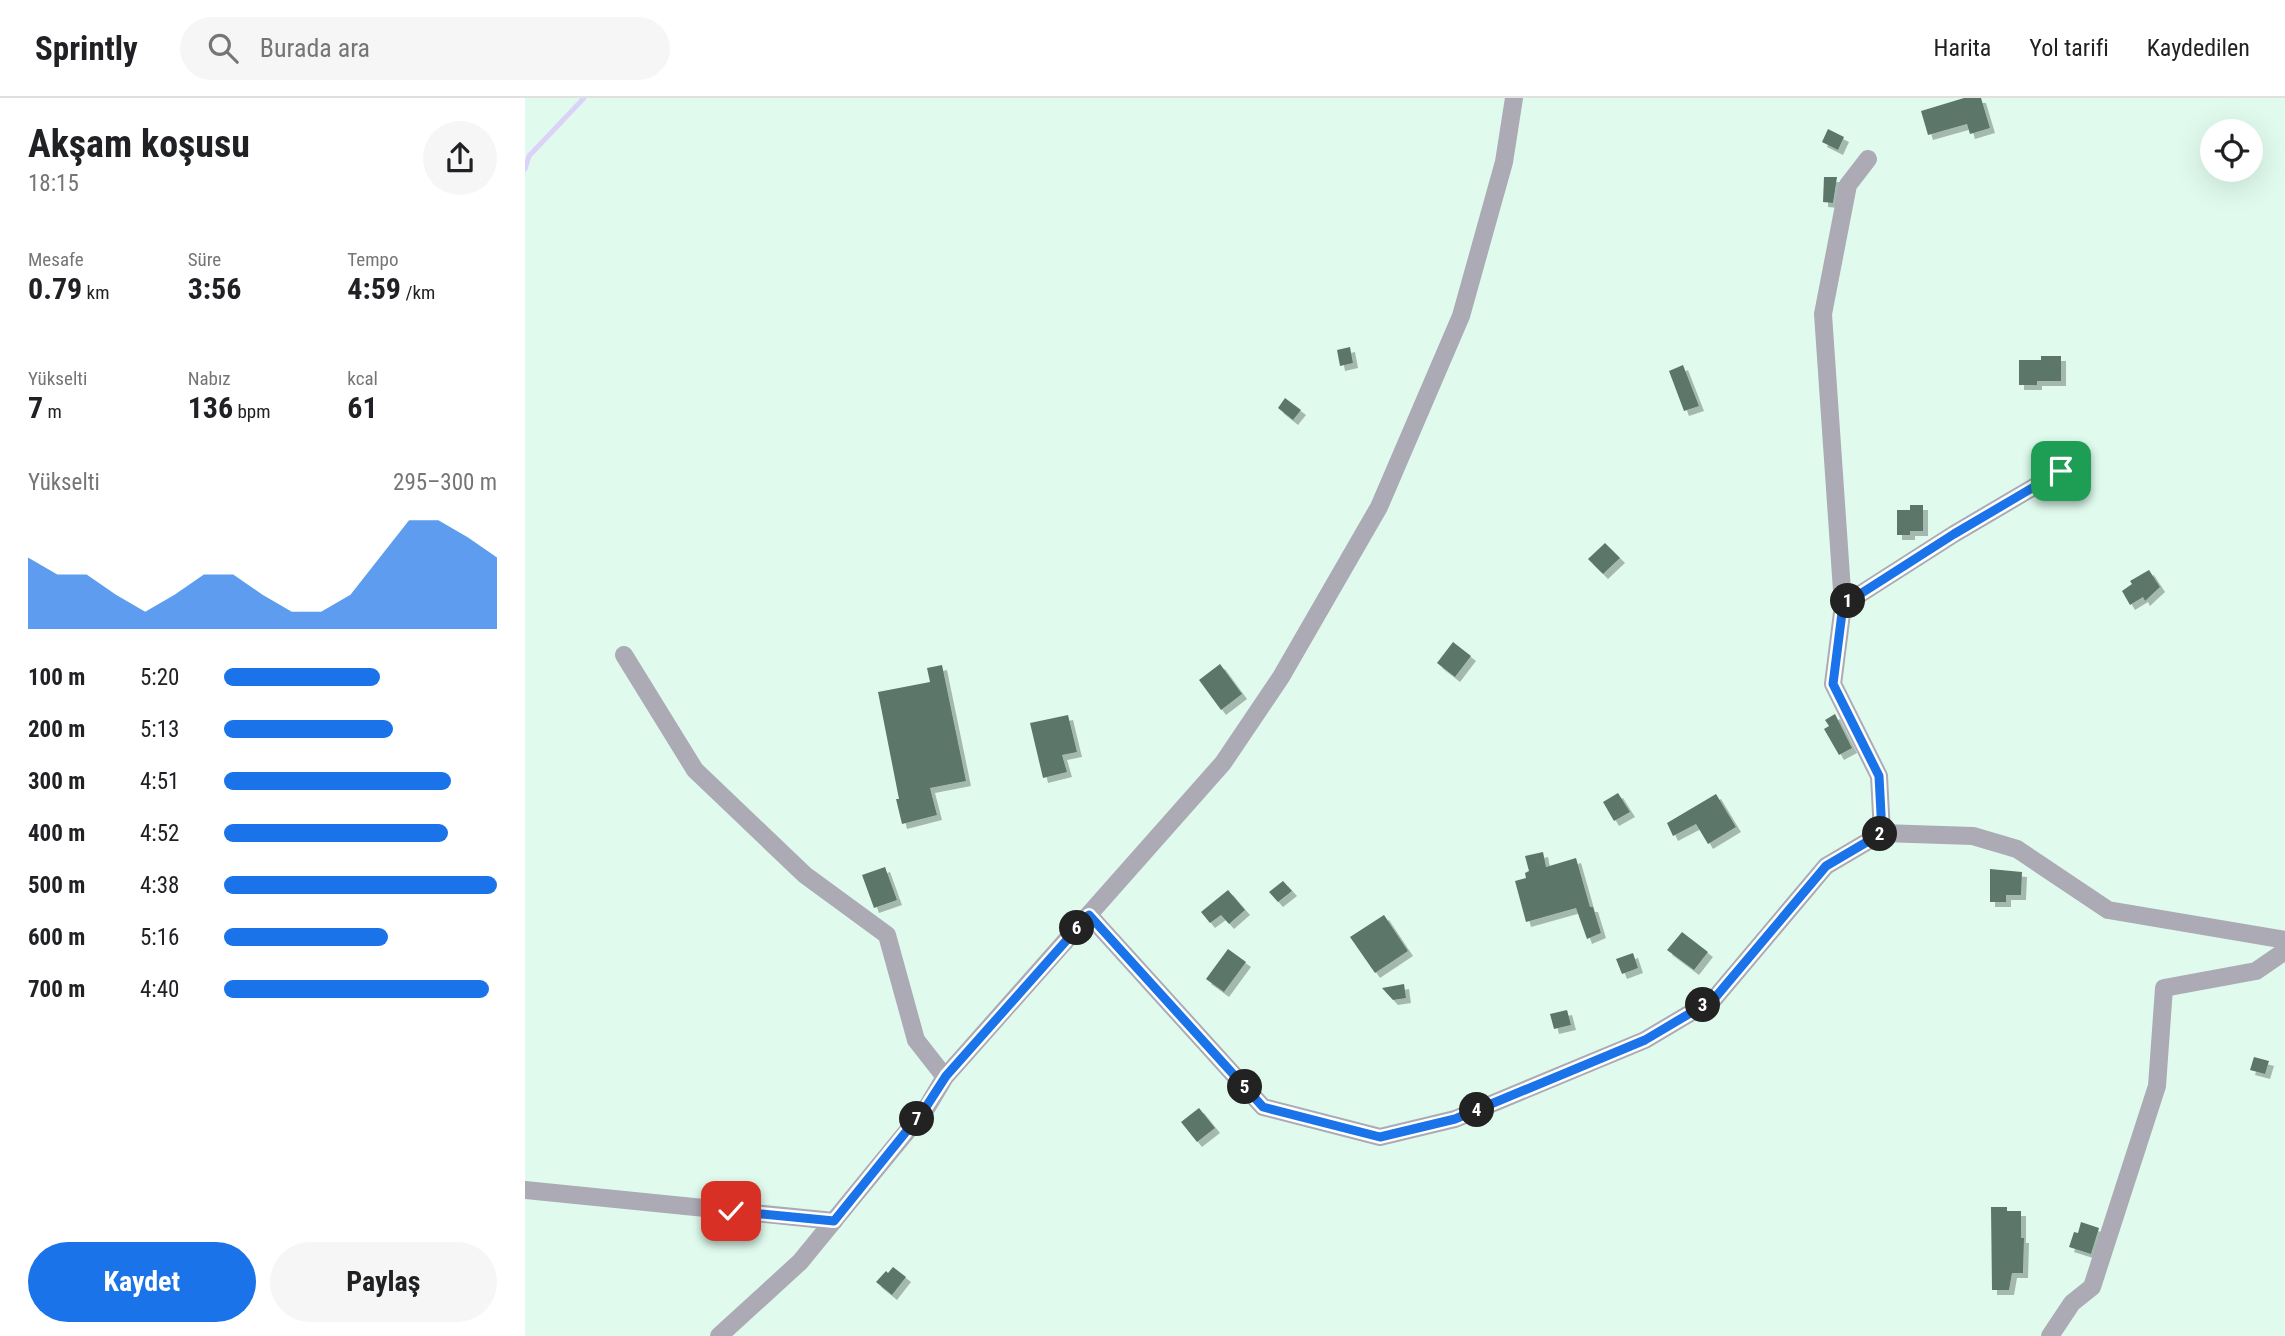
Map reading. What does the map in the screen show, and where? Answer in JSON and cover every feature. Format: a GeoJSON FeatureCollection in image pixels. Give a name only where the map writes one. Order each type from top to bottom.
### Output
{"type":"FeatureCollection","features":[{"type":"Feature","properties":{"kind":"street"},"geometry":{"type":"LineString","coordinates":[[719,1336],[800,1262],[926,1107],[946,1076],[1223,763],[1281,677],[1379,507],[1461,316],[1504,162],[1514,98]]}},
{"type":"Feature","properties":{"kind":"street"},"geometry":{"type":"LineString","coordinates":[[1868,159],[1848,185],[1823,314],[1843,605],[1833,684],[1879,776],[1882,833]]}},
{"type":"Feature","properties":{"kind":"street"},"geometry":{"type":"LineString","coordinates":[[1843,605],[1954,534],[2061,471]]}},
{"type":"Feature","properties":{"kind":"street"},"geometry":{"type":"LineString","coordinates":[[624,654],[695,770],[805,875],[887,935],[916,1040],[946,1076]]}},
{"type":"Feature","properties":{"kind":"street"},"geometry":{"type":"LineString","coordinates":[[1089,915],[1263,1107],[1380,1137],[1455,1119],[1645,1040],[1714,999],[1826,866],[1882,833],[1973,836],[2017,849],[2108,910],[2285,940]]}},
{"type":"Feature","properties":{"kind":"street"},"geometry":{"type":"LineString","coordinates":[[2050,1336],[2072,1303],[2092,1287],[2157,1086],[2164,988],[2256,971],[2285,951]]}},
{"type":"Feature","properties":{"kind":"street"},"geometry":{"type":"LineString","coordinates":[[525,1190],[834,1221]]}},
{"type":"Feature","properties":{"kind":"building"},"geometry":{"type":"Polygon","coordinates":[[[1964,98],[1981,98],[1990,128],[1970,134],[1967,124],[1928,135],[1921,111],[1964,98]]]}},
{"type":"Feature","properties":{"kind":"building"},"geometry":{"type":"Polygon","coordinates":[[[1828,129],[1844,137],[1838,150],[1822,142],[1828,129]]]}},
{"type":"Feature","properties":{"kind":"building"},"geometry":{"type":"Polygon","coordinates":[[[1824,177],[1837,177],[1833,203],[1823,202],[1824,177]]]}},
{"type":"Feature","properties":{"kind":"building"},"geometry":{"type":"Polygon","coordinates":[[[1350,347],[1353,363],[1340,366],[1337,350],[1350,347]]]}},
{"type":"Feature","properties":{"kind":"building"},"geometry":{"type":"Polygon","coordinates":[[[2041,356],[2061,356],[2061,381],[2037,381],[2037,385],[2019,385],[2019,360],[2041,360],[2041,356]]]}},
{"type":"Feature","properties":{"kind":"building"},"geometry":{"type":"Polygon","coordinates":[[[1683,365],[1699,406],[1684,411],[1669,371],[1683,365]]]}},
{"type":"Feature","properties":{"kind":"building"},"geometry":{"type":"Polygon","coordinates":[[[1285,398],[1301,410],[1293,420],[1278,408],[1285,398]]]}},
{"type":"Feature","properties":{"kind":"building"},"geometry":{"type":"Polygon","coordinates":[[[1910,505],[1923,505],[1923,531],[1897,535],[1897,510],[1910,510],[1910,505]]]}},
{"type":"Feature","properties":{"kind":"building"},"geometry":{"type":"Polygon","coordinates":[[[1605,543],[1620,558],[1603,574],[1588,559],[1605,543]]]}},
{"type":"Feature","properties":{"kind":"building"},"geometry":{"type":"Polygon","coordinates":[[[2149,570],[2160,587],[2145,601],[2143,597],[2130,605],[2122,591],[2132,584],[2130,581],[2149,570]]]}},
{"type":"Feature","properties":{"kind":"building"},"geometry":{"type":"Polygon","coordinates":[[[1453,642],[1471,656],[1455,677],[1437,663],[1453,642]]]}},
{"type":"Feature","properties":{"kind":"building"},"geometry":{"type":"Polygon","coordinates":[[[1220,664],[1242,694],[1221,710],[1199,680],[1220,664]]]}},
{"type":"Feature","properties":{"kind":"building"},"geometry":{"type":"Polygon","coordinates":[[[942,665],[966,781],[930,788],[937,815],[902,824],[878,692],[930,682],[927,668],[942,665]]]}},
{"type":"Feature","properties":{"kind":"building"},"geometry":{"type":"Polygon","coordinates":[[[1835,714],[1852,748],[1839,755],[1824,729],[1829,726],[1825,720],[1835,714]]]}},
{"type":"Feature","properties":{"kind":"building"},"geometry":{"type":"Polygon","coordinates":[[[1068,715],[1077,752],[1062,755],[1067,772],[1043,778],[1030,723],[1068,715]]]}},
{"type":"Feature","properties":{"kind":"building"},"geometry":{"type":"Polygon","coordinates":[[[1618,793],[1630,812],[1614,821],[1603,802],[1618,793]]]}},
{"type":"Feature","properties":{"kind":"building"},"geometry":{"type":"Polygon","coordinates":[[[1716,794],[1736,827],[1708,844],[1696,824],[1673,836],[1667,823],[1716,794]]]}},
{"type":"Feature","properties":{"kind":"building"},"geometry":{"type":"Polygon","coordinates":[[[1543,852],[1546,867],[1576,858],[1590,907],[1593,907],[1601,933],[1587,939],[1576,908],[1526,922],[1515,881],[1526,878],[1525,873],[1529,871],[1525,856],[1543,852]]]}},
{"type":"Feature","properties":{"kind":"building"},"geometry":{"type":"Polygon","coordinates":[[[885,867],[897,900],[874,908],[862,875],[885,867]]]}},
{"type":"Feature","properties":{"kind":"building"},"geometry":{"type":"Polygon","coordinates":[[[1990,869],[2022,872],[2021,895],[2006,895],[2006,902],[1990,902],[1990,869]]]}},
{"type":"Feature","properties":{"kind":"building"},"geometry":{"type":"Polygon","coordinates":[[[1283,881],[1292,891],[1278,902],[1269,892],[1283,881]]]}},
{"type":"Feature","properties":{"kind":"building"},"geometry":{"type":"Polygon","coordinates":[[[1228,890],[1245,910],[1229,924],[1221,915],[1210,923],[1201,912],[1228,890]]]}},
{"type":"Feature","properties":{"kind":"building"},"geometry":{"type":"Polygon","coordinates":[[[1384,915],[1408,951],[1375,973],[1350,937],[1384,915]]]}},
{"type":"Feature","properties":{"kind":"building"},"geometry":{"type":"Polygon","coordinates":[[[1682,932],[1708,952],[1694,970],[1667,950],[1682,932]]]}},
{"type":"Feature","properties":{"kind":"building"},"geometry":{"type":"Polygon","coordinates":[[[1228,949],[1246,962],[1224,992],[1206,979],[1228,949]]]}},
{"type":"Feature","properties":{"kind":"building"},"geometry":{"type":"Polygon","coordinates":[[[1633,953],[1638,968],[1622,974],[1616,959],[1633,953]]]}},
{"type":"Feature","properties":{"kind":"building"},"geometry":{"type":"Polygon","coordinates":[[[1404,984],[1406,998],[1393,1000],[1382,988],[1404,984]]]}},
{"type":"Feature","properties":{"kind":"building"},"geometry":{"type":"Polygon","coordinates":[[[1567,1010],[1571,1025],[1554,1029],[1550,1014],[1567,1010]]]}},
{"type":"Feature","properties":{"kind":"building"},"geometry":{"type":"Polygon","coordinates":[[[2254,1057],[2269,1061],[2265,1074],[2250,1070],[2254,1057]]]}},
{"type":"Feature","properties":{"kind":"building"},"geometry":{"type":"Polygon","coordinates":[[[1199,1108],[1215,1128],[1197,1142],[1181,1122],[1199,1108]]]}},
{"type":"Feature","properties":{"kind":"building"},"geometry":{"type":"Polygon","coordinates":[[[1991,1207],[2007,1207],[2007,1211],[2021,1211],[2021,1238],[2024,1238],[2023,1273],[2012,1273],[2009,1290],[1992,1290],[1991,1207]]]}},
{"type":"Feature","properties":{"kind":"building"},"geometry":{"type":"Polygon","coordinates":[[[2081,1222],[2099,1228],[2091,1254],[2069,1247],[2081,1222]]]}},
{"type":"Feature","properties":{"kind":"building"},"geometry":{"type":"Polygon","coordinates":[[[893,1267],[906,1277],[892,1295],[876,1282],[893,1267]]]}},
{"type":"Feature","properties":{"kind":"waterway"},"geometry":{"type":"LineString","coordinates":[[525,169],[529,156],[584,98]]}},
{"type":"Feature","properties":{"kind":"route"},"geometry":{"type":"LineString","coordinates":[[731,1211],[834,1221],[926,1107],[946,1076],[1089,915],[1263,1107],[1380,1137],[1455,1119],[1645,1040],[1714,999],[1826,866],[1882,833],[1879,776],[1833,684],[1843,605],[1954,534],[2061,471]]}}]}
